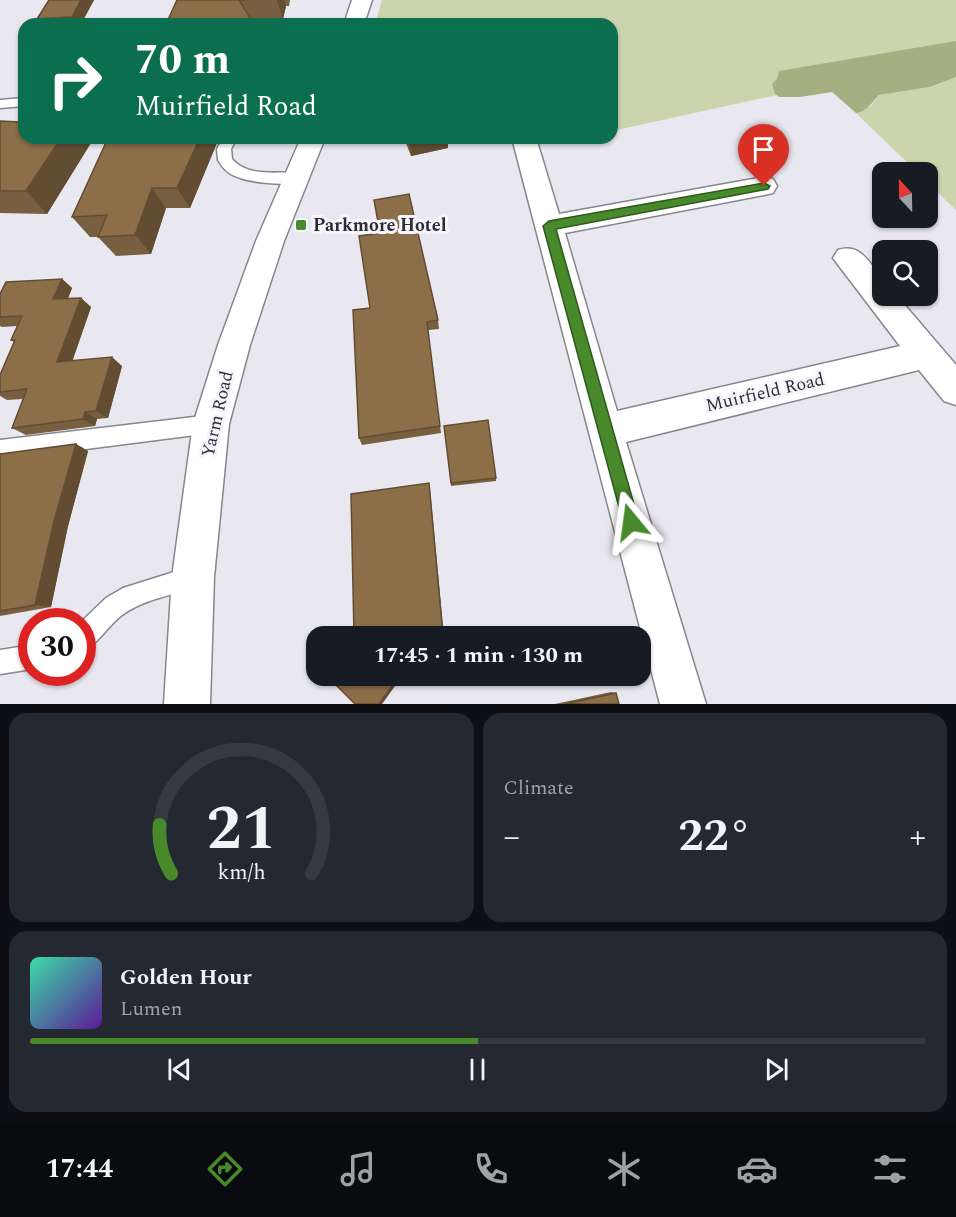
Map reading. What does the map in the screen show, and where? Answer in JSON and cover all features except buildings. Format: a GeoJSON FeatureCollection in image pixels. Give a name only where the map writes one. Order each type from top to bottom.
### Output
{"type":"FeatureCollection","features":[{"type":"Feature","properties":{"kind":"street"},"geometry":{"type":"LineString","coordinates":[[356,18],[362,0]]}},
{"type":"Feature","properties":{"kind":"street","name":"Yarm Road"},"geometry":{"type":"LineString","coordinates":[[187,704],[193,577],[211,424],[234,345],[270,241],[310,144]]}},
{"type":"Feature","properties":{"kind":"street"},"geometry":{"type":"LineString","coordinates":[[526,144],[683,704]]}},
{"type":"Feature","properties":{"kind":"street"},"geometry":{"type":"LineString","coordinates":[[549,226],[765,186]]}},
{"type":"Feature","properties":{"kind":"street"},"geometry":{"type":"LineString","coordinates":[[848,258],[956,390]]}},
{"type":"Feature","properties":{"kind":"street","name":"Muirfield Road"},"geometry":{"type":"LineString","coordinates":[[605,431],[926,354]]}},
{"type":"Feature","properties":{"kind":"lane"},"geometry":{"type":"LineString","coordinates":[[0,104],[18,102]]}},
{"type":"Feature","properties":{"kind":"lane"},"geometry":{"type":"LineString","coordinates":[[227,144],[224,149],[225,160],[237,173],[296,178]]}},
{"type":"Feature","properties":{"kind":"lane"},"geometry":{"type":"LineString","coordinates":[[0,450],[211,424]]}},
{"type":"Feature","properties":{"kind":"lane"},"geometry":{"type":"LineString","coordinates":[[96,625],[114,606],[131,596],[193,577]]}},
{"type":"Feature","properties":{"kind":"lane"},"geometry":{"type":"LineString","coordinates":[[0,663],[18,660]]}},
{"type":"Feature","properties":{"kind":"green space"},"geometry":{"type":"Polygon","coordinates":[[[382,0],[956,0],[956,56],[618,130],[618,18],[377,18],[382,0]]]}},
{"type":"Feature","properties":{"kind":"green space"},"geometry":{"type":"Polygon","coordinates":[[[956,41],[956,77],[930,87],[879,95],[866,109],[856,113],[832,92],[800,97],[779,97],[775,94],[772,84],[777,79],[779,71],[956,41]]]}},
{"type":"Feature","properties":{"kind":"green space"},"geometry":{"type":"Polygon","coordinates":[[[956,77],[956,210],[938,193],[938,162],[907,162],[856,113],[871,106],[879,95],[930,87],[956,77]]]}},
{"type":"Feature","properties":{"kind":"place","name":"Parkmore Hotel"},"geometry":{"type":"Point","coordinates":[301,225]}},
{"type":"Feature","properties":{"kind":"route"},"geometry":{"type":"LineString","coordinates":[[631,522],[549,226],[764,186]]}}]}
